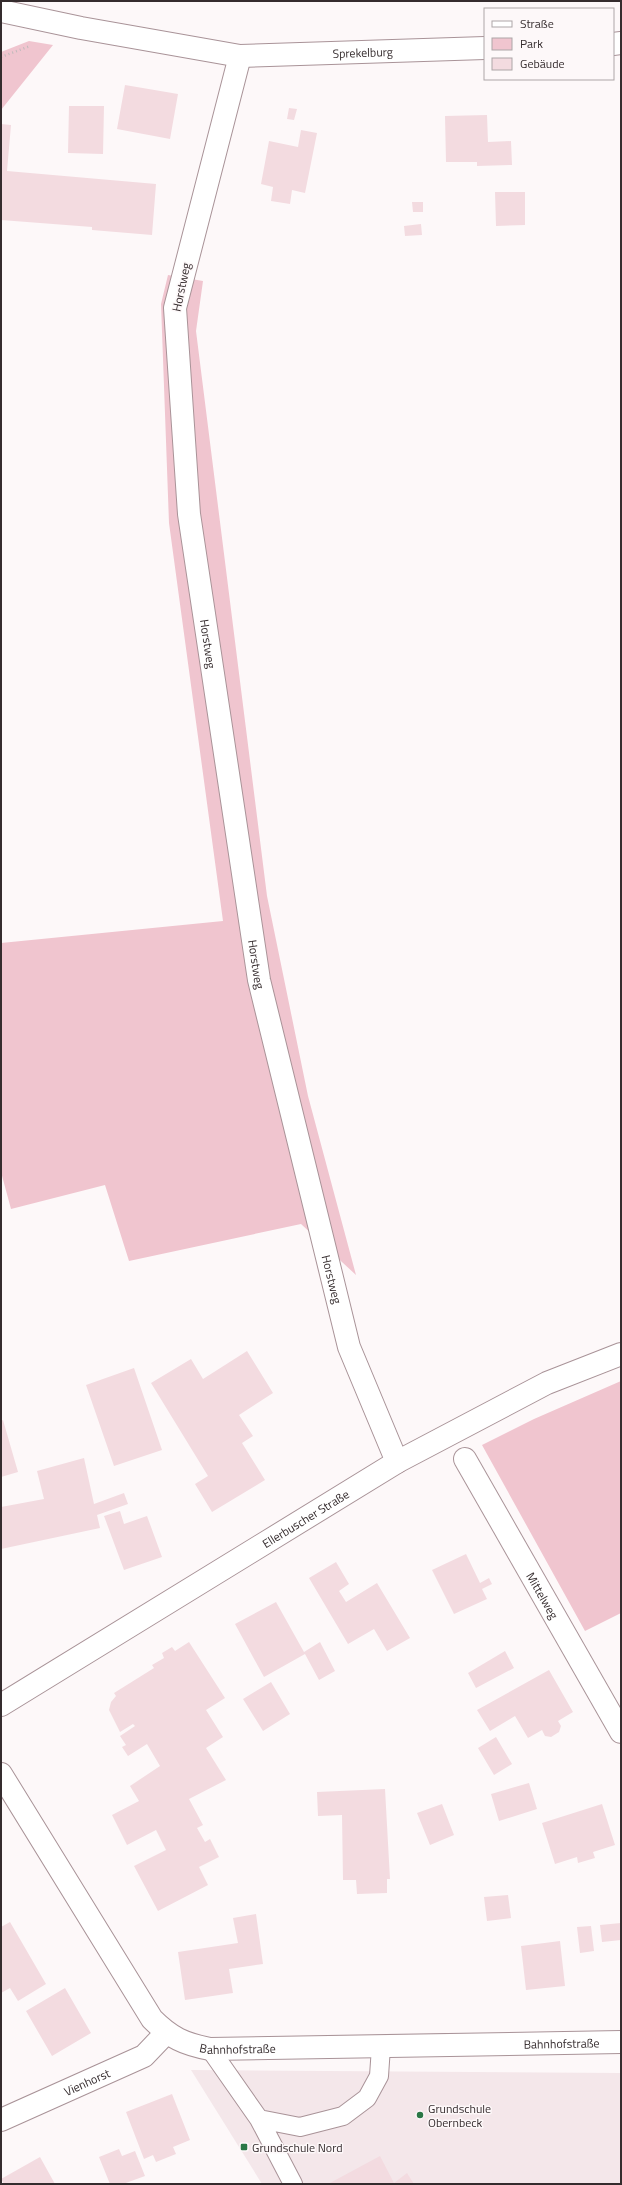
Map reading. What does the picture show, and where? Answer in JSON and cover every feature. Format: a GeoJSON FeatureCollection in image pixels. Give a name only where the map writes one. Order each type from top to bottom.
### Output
{"type":"FeatureCollection","features":[{"type":"Feature","properties":{"kind":"street"},"geometry":{"type":"LineString","coordinates":[[1,11],[81,28],[240,56]]}},
{"type":"Feature","properties":{"kind":"street","name":"Sprekelburg"},"geometry":{"type":"LineString","coordinates":[[240,56],[484,48]]}},
{"type":"Feature","properties":{"kind":"street","name":"Horstweg"},"geometry":{"type":"LineString","coordinates":[[240,56],[175,308],[189,514],[259,980],[349,1347],[397,1462]]}},
{"type":"Feature","properties":{"kind":"street","name":"Ellerbuscher Straße"},"geometry":{"type":"LineString","coordinates":[[1,1705],[397,1462],[547,1383],[621,1354]]}},
{"type":"Feature","properties":{"kind":"street","name":"Mittelweg"},"geometry":{"type":"LineString","coordinates":[[465,1459],[621,1732]]}},
{"type":"Feature","properties":{"kind":"street","name":"Bahnhofstraße"},"geometry":{"type":"LineString","coordinates":[[1,1774],[152,2019],[166,2033],[186,2044],[210,2049],[621,2042]]}},
{"type":"Feature","properties":{"kind":"street","name":"Vienhorst"},"geometry":{"type":"LineString","coordinates":[[1,2120],[144,2056],[166,2033]]}},
{"type":"Feature","properties":{"kind":"lane"},"geometry":{"type":"LineString","coordinates":[[259,2119],[300,2128],[343,2116],[367,2098],[379,2076],[381,2047]]}},
{"type":"Feature","properties":{"kind":"lane"},"geometry":{"type":"LineString","coordinates":[[210,2049],[259,2119],[293,2184]]}},
{"type":"Feature","properties":{"kind":"shaded area","name":"Grundschule Obernbeck"},"geometry":{"type":"Polygon","coordinates":[[[191,2070],[621,2073],[621,2184],[262,2184],[191,2070]]]}},
{"type":"Feature","properties":{"kind":"green space"},"geometry":{"type":"Polygon","coordinates":[[[29,41],[53,45],[1,110],[1,52],[29,41]]]}},
{"type":"Feature","properties":{"kind":"green space"},"geometry":{"type":"Polygon","coordinates":[[[168,275],[203,281],[196,331],[267,896],[308,1096],[356,1275],[301,1224],[129,1261],[105,1185],[11,1209],[1,1172],[1,943],[223,921],[169,523],[161,304],[168,275]]]}},
{"type":"Feature","properties":{"kind":"green space"},"geometry":{"type":"Polygon","coordinates":[[[621,1381],[621,1613],[585,1631],[482,1445],[534,1419],[621,1381]]]}},
{"type":"Feature","properties":{"kind":"building"},"geometry":{"type":"Polygon","coordinates":[[[125,85],[178,94],[170,139],[117,129],[125,85]]]}},
{"type":"Feature","properties":{"kind":"building"},"geometry":{"type":"Polygon","coordinates":[[[69,106],[104,106],[103,154],[68,153],[69,106]]]}},
{"type":"Feature","properties":{"kind":"building"},"geometry":{"type":"Polygon","coordinates":[[[289,108],[297,109],[294,120],[287,119],[289,108]]]}},
{"type":"Feature","properties":{"kind":"building"},"geometry":{"type":"Polygon","coordinates":[[[487,115],[488,142],[511,141],[512,165],[477,166],[477,162],[446,162],[445,116],[487,115]]]}},
{"type":"Feature","properties":{"kind":"building"},"geometry":{"type":"Polygon","coordinates":[[[1,124],[11,125],[7,171],[156,184],[152,235],[92,230],[92,227],[1,220],[1,124]]]}},
{"type":"Feature","properties":{"kind":"building"},"geometry":{"type":"Polygon","coordinates":[[[301,130],[317,133],[305,193],[292,190],[290,204],[271,201],[273,187],[261,184],[269,141],[298,147],[301,130]]]}},
{"type":"Feature","properties":{"kind":"building"},"geometry":{"type":"Polygon","coordinates":[[[495,192],[525,192],[525,225],[496,226],[495,192]]]}},
{"type":"Feature","properties":{"kind":"building"},"geometry":{"type":"Polygon","coordinates":[[[412,202],[423,202],[423,212],[413,212],[412,202]]]}},
{"type":"Feature","properties":{"kind":"building"},"geometry":{"type":"Polygon","coordinates":[[[421,224],[422,235],[405,236],[404,226],[421,224]]]}},
{"type":"Feature","properties":{"kind":"building"},"geometry":{"type":"Polygon","coordinates":[[[247,1351],[273,1393],[239,1415],[253,1436],[242,1443],[265,1480],[212,1512],[195,1484],[208,1476],[151,1383],[191,1359],[203,1379],[247,1351]]]}},
{"type":"Feature","properties":{"kind":"building"},"geometry":{"type":"Polygon","coordinates":[[[134,1368],[162,1450],[114,1466],[86,1385],[134,1368]]]}},
{"type":"Feature","properties":{"kind":"building"},"geometry":{"type":"Polygon","coordinates":[[[3,1420],[18,1472],[1,1477],[1,1421],[3,1420]]]}},
{"type":"Feature","properties":{"kind":"building"},"geometry":{"type":"Polygon","coordinates":[[[84,1458],[94,1504],[124,1493],[128,1504],[97,1515],[100,1528],[1,1549],[1,1507],[44,1499],[37,1471],[84,1458]]]}},
{"type":"Feature","properties":{"kind":"building"},"geometry":{"type":"Polygon","coordinates":[[[120,1511],[124,1524],[147,1516],[162,1557],[124,1570],[104,1516],[120,1511]]]}},
{"type":"Feature","properties":{"kind":"building"},"geometry":{"type":"Polygon","coordinates":[[[466,1554],[480,1583],[489,1578],[492,1584],[482,1589],[487,1599],[454,1614],[432,1570],[466,1554]]]}},
{"type":"Feature","properties":{"kind":"building"},"geometry":{"type":"Polygon","coordinates":[[[336,1562],[349,1584],[339,1591],[346,1602],[377,1583],[410,1638],[387,1651],[374,1629],[348,1644],[309,1578],[336,1562]]]}},
{"type":"Feature","properties":{"kind":"building"},"geometry":{"type":"Polygon","coordinates":[[[276,1602],[304,1652],[320,1642],[335,1671],[319,1680],[305,1654],[264,1677],[235,1624],[276,1602]]]}},
{"type":"Feature","properties":{"kind":"building"},"geometry":{"type":"Polygon","coordinates":[[[189,1642],[225,1698],[206,1710],[223,1737],[206,1748],[226,1780],[189,1799],[203,1825],[197,1828],[205,1842],[210,1839],[219,1857],[199,1867],[208,1885],[158,1911],[134,1866],[166,1850],[156,1830],[127,1845],[112,1815],[139,1801],[130,1786],[160,1766],[147,1744],[128,1756],[122,1747],[126,1745],[120,1736],[135,1726],[133,1724],[120,1732],[109,1710],[111,1702],[116,1696],[114,1693],[154,1668],[152,1665],[164,1658],[162,1653],[172,1647],[175,1651],[189,1642]]]}},
{"type":"Feature","properties":{"kind":"building"},"geometry":{"type":"Polygon","coordinates":[[[505,1651],[514,1668],[476,1688],[468,1673],[505,1651]]]}},
{"type":"Feature","properties":{"kind":"building"},"geometry":{"type":"Polygon","coordinates":[[[549,1670],[573,1712],[558,1721],[561,1726],[559,1732],[551,1737],[545,1736],[542,1730],[528,1738],[515,1716],[490,1731],[477,1710],[549,1670]]]}},
{"type":"Feature","properties":{"kind":"building"},"geometry":{"type":"Polygon","coordinates":[[[271,1682],[290,1714],[263,1731],[243,1699],[271,1682]]]}},
{"type":"Feature","properties":{"kind":"building"},"geometry":{"type":"Polygon","coordinates":[[[496,1737],[512,1764],[494,1775],[478,1748],[496,1737]]]}},
{"type":"Feature","properties":{"kind":"building"},"geometry":{"type":"Polygon","coordinates":[[[529,1783],[537,1809],[499,1821],[491,1794],[529,1783]]]}},
{"type":"Feature","properties":{"kind":"building"},"geometry":{"type":"Polygon","coordinates":[[[385,1789],[390,1879],[387,1879],[387,1893],[357,1894],[356,1880],[343,1880],[342,1815],[318,1816],[317,1792],[385,1789]]]}},
{"type":"Feature","properties":{"kind":"building"},"geometry":{"type":"Polygon","coordinates":[[[442,1804],[454,1835],[430,1845],[417,1813],[442,1804]]]}},
{"type":"Feature","properties":{"kind":"building"},"geometry":{"type":"Polygon","coordinates":[[[602,1804],[615,1845],[593,1852],[595,1858],[578,1863],[577,1857],[555,1864],[542,1823],[602,1804]]]}},
{"type":"Feature","properties":{"kind":"building"},"geometry":{"type":"Polygon","coordinates":[[[508,1895],[511,1918],[487,1921],[484,1897],[508,1895]]]}},
{"type":"Feature","properties":{"kind":"building"},"geometry":{"type":"Polygon","coordinates":[[[256,1914],[263,1964],[229,1969],[233,1993],[185,2000],[178,1952],[238,1943],[233,1918],[256,1914]]]}},
{"type":"Feature","properties":{"kind":"building"},"geometry":{"type":"Polygon","coordinates":[[[10,1922],[46,1984],[18,2001],[10,1988],[1,1993],[1,1927],[10,1922]]]}},
{"type":"Feature","properties":{"kind":"building"},"geometry":{"type":"Polygon","coordinates":[[[621,1923],[621,1940],[602,1942],[600,1925],[621,1923]]]}},
{"type":"Feature","properties":{"kind":"building"},"geometry":{"type":"Polygon","coordinates":[[[591,1926],[594,1951],[580,1953],[577,1927],[591,1926]]]}},
{"type":"Feature","properties":{"kind":"building"},"geometry":{"type":"Polygon","coordinates":[[[560,1941],[565,1986],[526,1990],[521,1946],[560,1941]]]}},
{"type":"Feature","properties":{"kind":"building"},"geometry":{"type":"Polygon","coordinates":[[[65,1988],[91,2033],[52,2056],[26,2011],[65,1988]]]}},
{"type":"Feature","properties":{"kind":"building"},"geometry":{"type":"Polygon","coordinates":[[[172,2094],[190,2140],[173,2147],[176,2154],[156,2162],[153,2155],[144,2159],[126,2112],[172,2094]]]}},
{"type":"Feature","properties":{"kind":"building"},"geometry":{"type":"Polygon","coordinates":[[[119,2149],[122,2156],[135,2151],[145,2176],[123,2184],[110,2184],[99,2157],[119,2149]]]}},
{"type":"Feature","properties":{"kind":"building"},"geometry":{"type":"Polygon","coordinates":[[[380,2156],[394,2183],[407,2173],[414,2184],[328,2184],[380,2156]]]}},
{"type":"Feature","properties":{"kind":"building"},"geometry":{"type":"Polygon","coordinates":[[[40,2157],[55,2184],[4,2184],[1,2179],[40,2157]]]}},
{"type":"Feature","properties":{"kind":"place","name":"Grundschule Obernbeck"},"geometry":{"type":"Point","coordinates":[420,2115]}},
{"type":"Feature","properties":{"kind":"place","name":"Grundschule Nord"},"geometry":{"type":"Point","coordinates":[244,2147]}}]}
